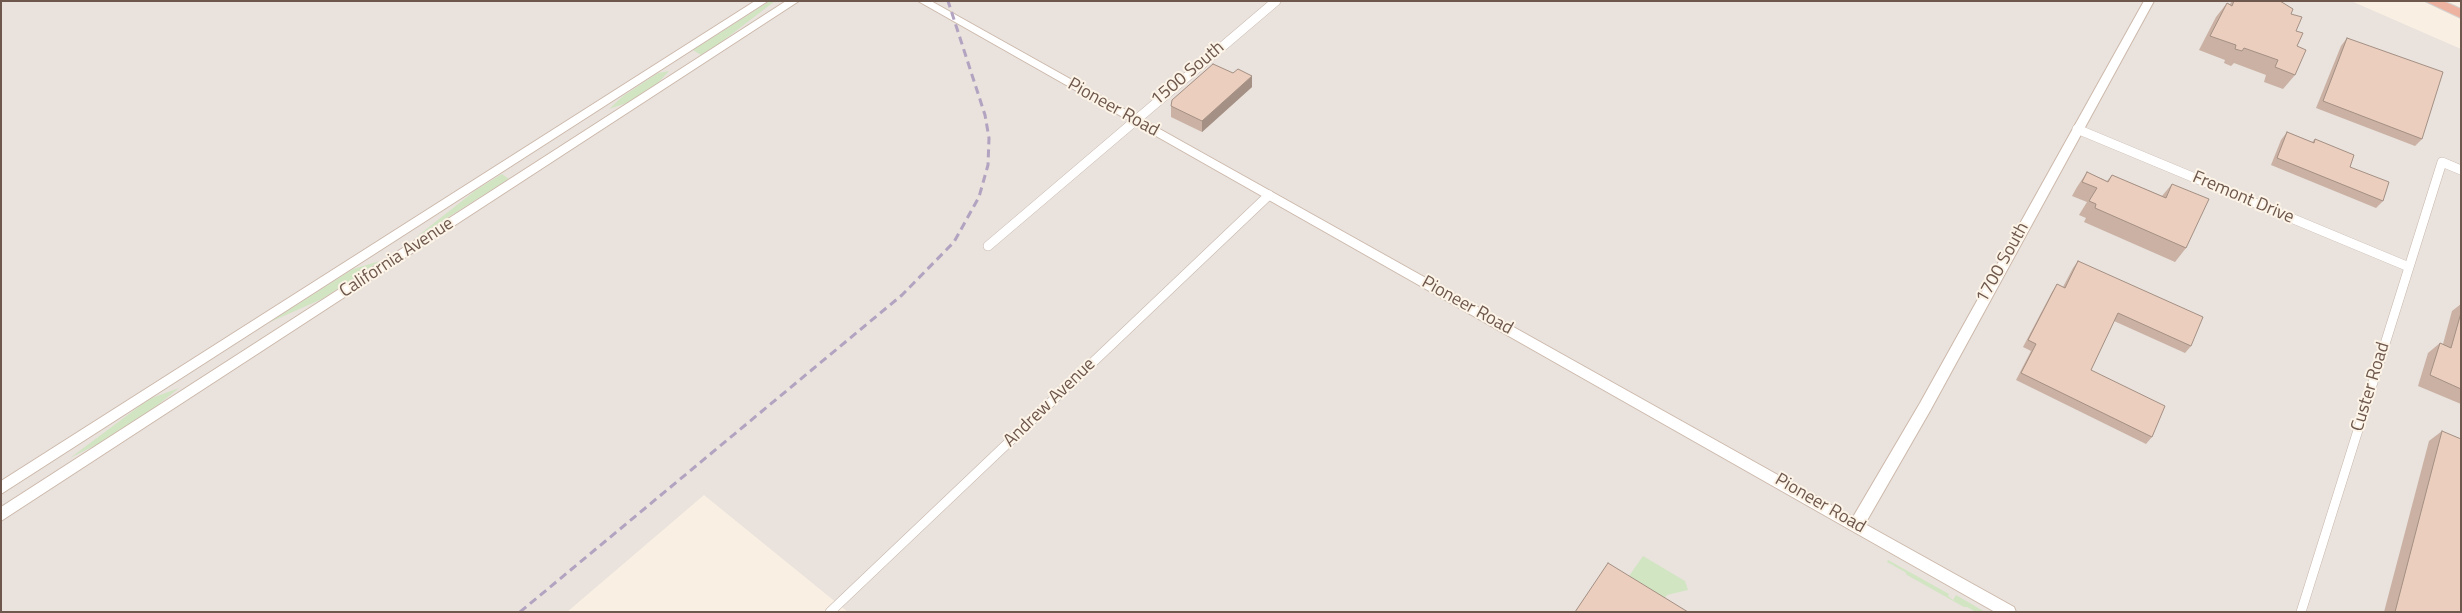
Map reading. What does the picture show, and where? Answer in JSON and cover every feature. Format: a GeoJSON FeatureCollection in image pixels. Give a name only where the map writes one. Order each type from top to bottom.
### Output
{"type":"FeatureCollection","features":[{"type":"Feature","properties":{"kind":"highway"},"geometry":{"type":"LineString","coordinates":[[2431,1],[2461,14]]}},
{"type":"Feature","properties":{"kind":"highway"},"geometry":{"type":"LineString","coordinates":[[2452,1],[2461,5]]}},
{"type":"Feature","properties":{"kind":"main road","name":"California Avenue"},"geometry":{"type":"LineString","coordinates":[[1,488],[763,1]]}},
{"type":"Feature","properties":{"kind":"main road","name":"California Avenue"},"geometry":{"type":"LineString","coordinates":[[1,515],[794,1]]}},
{"type":"Feature","properties":{"kind":"main road","name":"Pioneer Road"},"geometry":{"type":"LineString","coordinates":[[923,1],[1856,524],[2009,612]]}},
{"type":"Feature","properties":{"kind":"main road","name":"1700 South"},"geometry":{"type":"LineString","coordinates":[[1856,524],[1925,407],[2148,1]]}},
{"type":"Feature","properties":{"kind":"main road"},"geometry":{"type":"LineString","coordinates":[[669,61],[684,72]]}},
{"type":"Feature","properties":{"kind":"main road"},"geometry":{"type":"LineString","coordinates":[[585,115],[601,126]]}},
{"type":"Feature","properties":{"kind":"main road"},"geometry":{"type":"LineString","coordinates":[[538,145],[555,156]]}},
{"type":"Feature","properties":{"kind":"main road"},"geometry":{"type":"LineString","coordinates":[[386,242],[402,255]]}},
{"type":"Feature","properties":{"kind":"main road"},"geometry":{"type":"LineString","coordinates":[[227,344],[242,358]]}},
{"type":"Feature","properties":{"kind":"main road"},"geometry":{"type":"LineString","coordinates":[[18,477],[33,495]]}},
{"type":"Feature","properties":{"kind":"street","name":"1500 South"},"geometry":{"type":"LineString","coordinates":[[988,246],[1276,1]]}},
{"type":"Feature","properties":{"kind":"street","name":"Fremont Drive"},"geometry":{"type":"LineString","coordinates":[[2077,129],[2409,267]]}},
{"type":"Feature","properties":{"kind":"street","name":"Custer Road"},"geometry":{"type":"LineString","coordinates":[[2301,612],[2442,162],[2461,170]]}},
{"type":"Feature","properties":{"kind":"street","name":"Andrew Avenue"},"geometry":{"type":"LineString","coordinates":[[830,612],[1269,195]]}},
{"type":"Feature","properties":{"kind":"shaded area"},"geometry":{"type":"Polygon","coordinates":[[[1,1],[2351,1],[2461,49],[2461,612],[848,612],[704,495],[567,612],[1,612],[1,1]]]}},
{"type":"Feature","properties":{"kind":"green space"},"geometry":{"type":"Polygon","coordinates":[[[770,1],[775,1],[715,47],[701,55],[693,50],[770,1]]]}},
{"type":"Feature","properties":{"kind":"green space"},"geometry":{"type":"Polygon","coordinates":[[[669,71],[657,84],[627,103],[609,109],[623,96],[658,73],[669,71]]]}},
{"type":"Feature","properties":{"kind":"green space"},"geometry":{"type":"Polygon","coordinates":[[[502,174],[509,179],[415,238],[476,190],[502,174]]]}},
{"type":"Feature","properties":{"kind":"green space"},"geometry":{"type":"Polygon","coordinates":[[[380,261],[322,299],[268,323],[353,269],[380,261]]]}},
{"type":"Feature","properties":{"kind":"green space"},"geometry":{"type":"Polygon","coordinates":[[[179,388],[112,437],[70,458],[149,399],[179,388]]]}},
{"type":"Feature","properties":{"kind":"green space"},"geometry":{"type":"Polygon","coordinates":[[[1643,556],[1685,581],[1688,590],[1667,595],[1663,601],[1627,579],[1643,556]]]}},
{"type":"Feature","properties":{"kind":"green space"},"geometry":{"type":"Polygon","coordinates":[[[1888,560],[1949,594],[1948,596],[1953,600],[1956,595],[1985,612],[1976,612],[1964,607],[1907,575],[1887,562],[1888,560]]]}},
{"type":"Feature","properties":{"kind":"building"},"geometry":{"type":"Polygon","coordinates":[[[2234,1],[2280,1],[2293,9],[2291,14],[2302,17],[2296,31],[2303,33],[2297,46],[2306,50],[2295,75],[2275,67],[2278,60],[2244,48],[2242,51],[2235,49],[2236,45],[2210,36],[2227,3],[2232,6],[2234,1]]]}},
{"type":"Feature","properties":{"kind":"building"},"geometry":{"type":"Polygon","coordinates":[[[2347,38],[2443,72],[2422,139],[2323,101],[2347,38]]]}},
{"type":"Feature","properties":{"kind":"building"},"geometry":{"type":"Polygon","coordinates":[[[1213,64],[1233,73],[1238,69],[1252,76],[1202,121],[1171,106],[1172,100],[1213,64]]]}},
{"type":"Feature","properties":{"kind":"building"},"geometry":{"type":"Polygon","coordinates":[[[2287,132],[2314,143],[2315,139],[2354,155],[2350,167],[2389,182],[2383,201],[2277,158],[2287,132]]]}},
{"type":"Feature","properties":{"kind":"building"},"geometry":{"type":"Polygon","coordinates":[[[2087,172],[2108,182],[2112,175],[2166,198],[2172,184],[2209,199],[2186,248],[2095,208],[2096,204],[2089,201],[2097,188],[2082,182],[2087,172]]]}},
{"type":"Feature","properties":{"kind":"building"},"geometry":{"type":"Polygon","coordinates":[[[2078,261],[2203,317],[2191,346],[2118,313],[2091,370],[2165,406],[2152,437],[2021,373],[2036,344],[2028,340],[2057,284],[2065,288],[2078,261]]]}},
{"type":"Feature","properties":{"kind":"building"},"geometry":{"type":"Polygon","coordinates":[[[2461,313],[2461,389],[2430,375],[2440,343],[2451,348],[2461,313]]]}},
{"type":"Feature","properties":{"kind":"building"},"geometry":{"type":"Polygon","coordinates":[[[2442,431],[2461,439],[2461,612],[2395,612],[2442,431]]]}},
{"type":"Feature","properties":{"kind":"building"},"geometry":{"type":"Polygon","coordinates":[[[1608,563],[1688,612],[1575,612],[1608,563]]]}},
{"type":"Feature","properties":{"kind":"railway"},"geometry":{"type":"LineString","coordinates":[[520,612],[902,295],[954,242],[979,197],[988,165],[989,138],[985,115],[948,1]]}}]}
